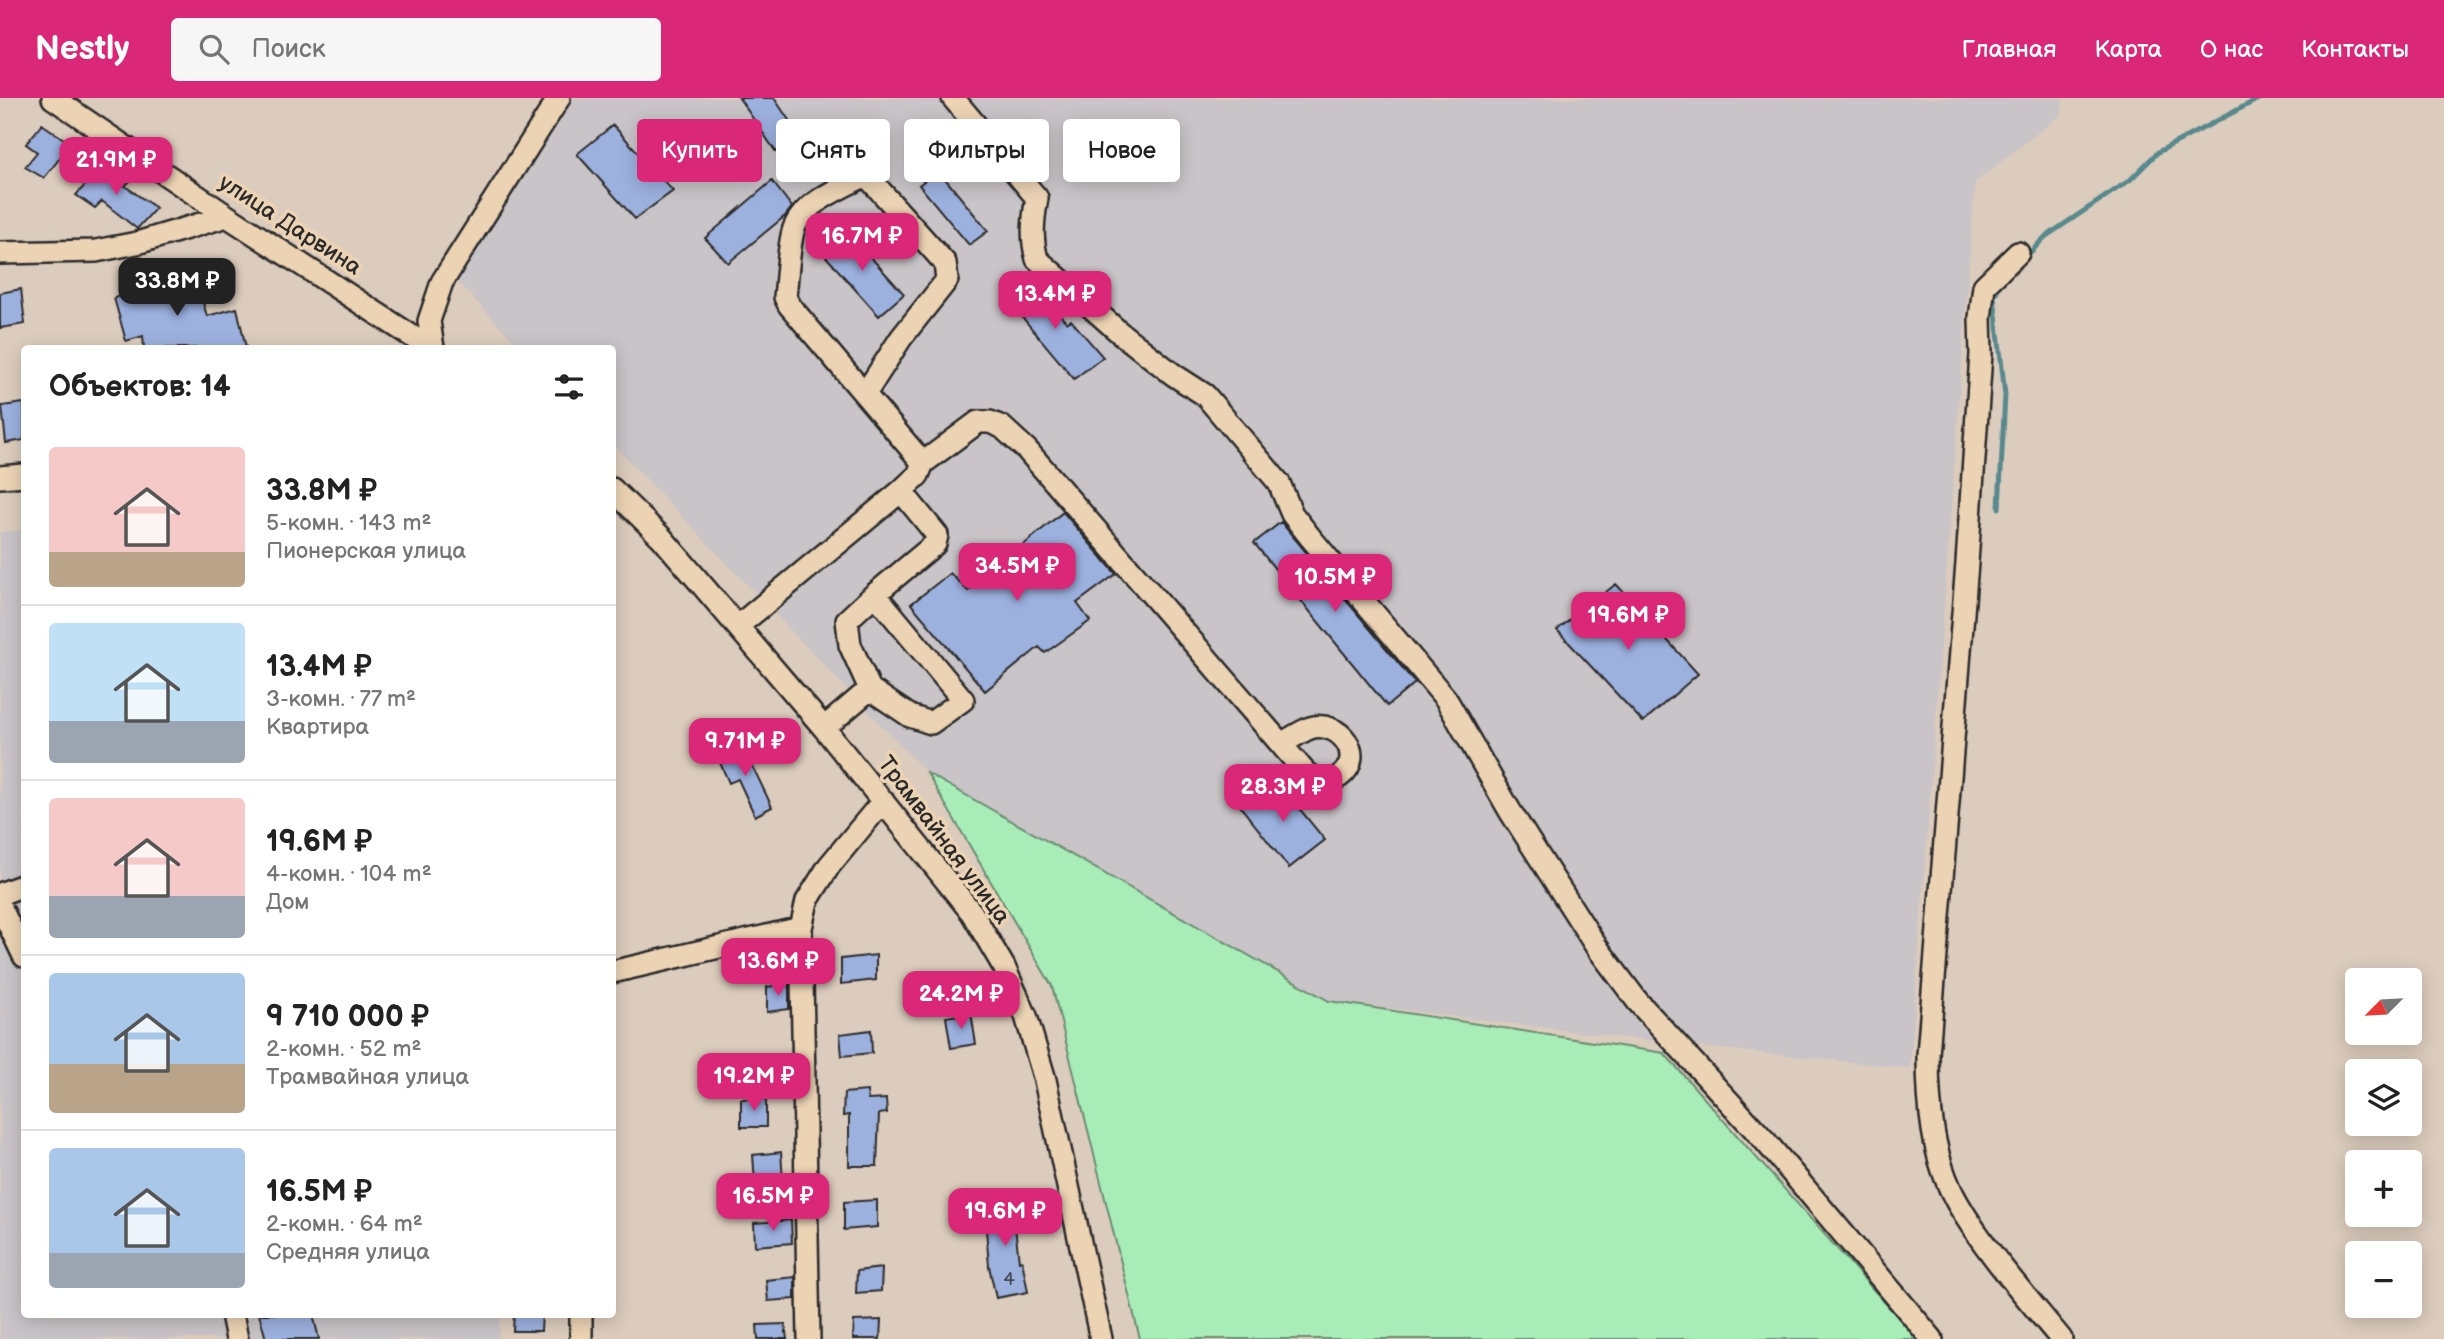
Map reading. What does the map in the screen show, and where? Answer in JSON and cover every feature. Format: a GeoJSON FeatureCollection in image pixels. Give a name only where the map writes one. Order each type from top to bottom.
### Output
{"type":"FeatureCollection","features":[{"type":"Feature","properties":{"kind":"street","name":"улица Дарвина"},"geometry":{"type":"LineString","coordinates":[[53,98],[227,216],[426,345]]}},
{"type":"Feature","properties":{"kind":"street"},"geometry":{"type":"LineString","coordinates":[[431,345],[429,321],[443,282],[559,98]]}},
{"type":"Feature","properties":{"kind":"street"},"geometry":{"type":"LineString","coordinates":[[953,98],[1037,198],[1033,221],[1033,245],[1037,259],[1119,332],[1174,375],[1205,394],[1279,483],[1292,514],[1446,699],[1510,811],[1596,946],[1638,1002],[1766,1142],[1932,1339]]}},
{"type":"Feature","properties":{"kind":"street"},"geometry":{"type":"LineString","coordinates":[[865,394],[901,338],[947,280],[945,263],[866,175],[823,197],[795,226],[785,297],[865,394],[923,463]]}},
{"type":"Feature","properties":{"kind":"street"},"geometry":{"type":"LineString","coordinates":[[0,253],[96,251],[137,243],[227,216]]}},
{"type":"Feature","properties":{"kind":"street"},"geometry":{"type":"LineString","coordinates":[[2018,253],[1984,286],[1980,318],[1981,354],[1928,1055],[1928,1098],[1943,1166],[1956,1200],[1997,1261],[2061,1339]]}},
{"type":"Feature","properties":{"kind":"street"},"geometry":{"type":"LineString","coordinates":[[738,626],[901,491],[918,475],[923,463],[978,422],[990,422],[1002,426],[1027,450],[1281,744]]}},
{"type":"Feature","properties":{"kind":"street"},"geometry":{"type":"LineString","coordinates":[[0,477],[21,475]]}},
{"type":"Feature","properties":{"kind":"street"},"geometry":{"type":"LineString","coordinates":[[876,594],[963,700],[931,723],[911,716],[870,690],[850,645],[846,620],[876,594],[935,544],[937,535],[901,491]]}},
{"type":"Feature","properties":{"kind":"street","name":"Трамвайная улица"},"geometry":{"type":"LineString","coordinates":[[616,493],[662,538],[824,728],[972,913],[1004,967],[1026,1016],[1045,1080],[1101,1339]]}},
{"type":"Feature","properties":{"kind":"street"},"geometry":{"type":"LineString","coordinates":[[824,728],[870,690]]}},
{"type":"Feature","properties":{"kind":"street"},"geometry":{"type":"LineString","coordinates":[[809,1339],[802,928],[807,901],[829,866],[883,801]]}},
{"type":"Feature","properties":{"kind":"street"},"geometry":{"type":"LineString","coordinates":[[0,894],[21,886]]}},
{"type":"Feature","properties":{"kind":"street"},"geometry":{"type":"LineString","coordinates":[[0,906],[21,950]]}},
{"type":"Feature","properties":{"kind":"street"},"geometry":{"type":"LineString","coordinates":[[616,971],[802,928]]}},
{"type":"Feature","properties":{"kind":"street"},"geometry":{"type":"LineString","coordinates":[[233,1318],[237,1339]]}},
{"type":"Feature","properties":{"kind":"street"},"geometry":{"type":"LineString","coordinates":[[581,1318],[581,1339]]}},
{"type":"Feature","properties":{"kind":"shaded area"},"geometry":{"type":"Polygon","coordinates":[[[556,98],[2063,98],[2062,114],[1975,182],[1910,1068],[1692,1046],[1329,1001],[927,773],[616,447],[616,345],[518,345],[453,277],[556,98]]]}},
{"type":"Feature","properties":{"kind":"shaded area"},"geometry":{"type":"Polygon","coordinates":[[[21,530],[21,1318],[500,1318],[499,1339],[0,1339],[0,532],[21,530]]]}},
{"type":"Feature","properties":{"kind":"green space"},"geometry":{"type":"Polygon","coordinates":[[[927,773],[1329,1001],[1664,1053],[1917,1339],[1140,1339],[1052,986],[927,773]]]}},
{"type":"Feature","properties":{"kind":"building"},"geometry":{"type":"Polygon","coordinates":[[[739,98],[774,98],[788,119],[776,119],[776,152],[762,132],[762,119],[753,119],[739,98]]]}},
{"type":"Feature","properties":{"kind":"building"},"geometry":{"type":"Polygon","coordinates":[[[42,124],[71,144],[44,178],[25,167],[37,152],[26,144],[42,124]]]}},
{"type":"Feature","properties":{"kind":"building"},"geometry":{"type":"Polygon","coordinates":[[[613,125],[637,151],[637,182],[665,182],[673,191],[635,219],[577,154],[613,125]]]}},
{"type":"Feature","properties":{"kind":"building"},"geometry":{"type":"Polygon","coordinates":[[[108,166],[130,181],[125,186],[156,208],[137,229],[102,201],[95,208],[76,195],[97,172],[100,174],[108,166]]]}},
{"type":"Feature","properties":{"kind":"building"},"geometry":{"type":"Polygon","coordinates":[[[772,181],[792,207],[785,216],[728,263],[705,238],[772,181]]]}},
{"type":"Feature","properties":{"kind":"building"},"geometry":{"type":"Polygon","coordinates":[[[923,182],[948,182],[988,231],[969,245],[919,185],[923,182]]]}},
{"type":"Feature","properties":{"kind":"building"},"geometry":{"type":"Polygon","coordinates":[[[845,229],[904,294],[879,316],[821,251],[845,229]]]}},
{"type":"Feature","properties":{"kind":"building"},"geometry":{"type":"Polygon","coordinates":[[[194,273],[207,316],[237,308],[245,345],[144,345],[143,336],[126,341],[114,298],[194,273]]]}},
{"type":"Feature","properties":{"kind":"building"},"geometry":{"type":"Polygon","coordinates":[[[1030,281],[1067,323],[1071,320],[1103,357],[1074,379],[1007,299],[1030,281]]]}},
{"type":"Feature","properties":{"kind":"building"},"geometry":{"type":"Polygon","coordinates":[[[21,289],[25,324],[0,328],[0,293],[21,289]]]}},
{"type":"Feature","properties":{"kind":"building"},"geometry":{"type":"Polygon","coordinates":[[[21,403],[21,440],[6,443],[2,406],[21,403]]]}},
{"type":"Feature","properties":{"kind":"building"},"geometry":{"type":"Polygon","coordinates":[[[1063,512],[1116,574],[1077,603],[1090,621],[1045,653],[1039,647],[985,691],[911,604],[950,573],[968,591],[1063,512]]]}},
{"type":"Feature","properties":{"kind":"building"},"geometry":{"type":"Polygon","coordinates":[[[1281,522],[1415,683],[1387,706],[1254,543],[1281,522]]]}},
{"type":"Feature","properties":{"kind":"building"},"geometry":{"type":"Polygon","coordinates":[[[1616,584],[1698,674],[1643,722],[1557,630],[1616,584]]]}},
{"type":"Feature","properties":{"kind":"building"},"geometry":{"type":"Polygon","coordinates":[[[742,744],[772,807],[755,816],[738,779],[729,783],[717,756],[742,744]]]}},
{"type":"Feature","properties":{"kind":"building"},"geometry":{"type":"Polygon","coordinates":[[[1277,781],[1325,840],[1289,868],[1240,806],[1277,781]]]}},
{"type":"Feature","properties":{"kind":"building"},"geometry":{"type":"Polygon","coordinates":[[[876,955],[876,980],[841,984],[841,959],[876,955]]]}},
{"type":"Feature","properties":{"kind":"building"},"geometry":{"type":"Polygon","coordinates":[[[789,983],[789,1009],[767,1012],[767,987],[789,983]]]}},
{"type":"Feature","properties":{"kind":"building"},"geometry":{"type":"Polygon","coordinates":[[[971,1013],[976,1044],[951,1048],[946,1017],[971,1013]]]}},
{"type":"Feature","properties":{"kind":"building"},"geometry":{"type":"Polygon","coordinates":[[[871,1030],[872,1053],[842,1056],[840,1034],[871,1030]]]}},
{"type":"Feature","properties":{"kind":"building"},"geometry":{"type":"Polygon","coordinates":[[[789,1066],[789,1094],[760,1096],[761,1068],[789,1066]]]}},
{"type":"Feature","properties":{"kind":"building"},"geometry":{"type":"Polygon","coordinates":[[[867,1091],[868,1100],[886,1099],[887,1113],[879,1114],[877,1166],[849,1166],[849,1115],[843,1116],[844,1093],[867,1091]]]}},
{"type":"Feature","properties":{"kind":"building"},"geometry":{"type":"Polygon","coordinates":[[[741,1099],[766,1099],[766,1127],[741,1127],[741,1099]]]}},
{"type":"Feature","properties":{"kind":"building"},"geometry":{"type":"Polygon","coordinates":[[[781,1152],[783,1181],[755,1183],[753,1155],[781,1152]]]}},
{"type":"Feature","properties":{"kind":"building"},"geometry":{"type":"Polygon","coordinates":[[[1017,1192],[1020,1216],[1014,1218],[1019,1261],[1022,1260],[1028,1292],[996,1298],[989,1266],[986,1229],[995,1227],[990,1199],[1017,1192]]]}},
{"type":"Feature","properties":{"kind":"building"},"geometry":{"type":"Polygon","coordinates":[[[877,1200],[877,1227],[844,1230],[844,1202],[877,1200]]]}},
{"type":"Feature","properties":{"kind":"building"},"geometry":{"type":"Polygon","coordinates":[[[791,1220],[792,1243],[755,1246],[754,1223],[791,1220]]]}},
{"type":"Feature","properties":{"kind":"building"},"geometry":{"type":"Polygon","coordinates":[[[882,1268],[881,1291],[856,1293],[857,1271],[882,1268]]]}},
{"type":"Feature","properties":{"kind":"building"},"geometry":{"type":"Polygon","coordinates":[[[795,1277],[795,1299],[768,1301],[766,1280],[795,1277]]]}},
{"type":"Feature","properties":{"kind":"building"},"geometry":{"type":"Polygon","coordinates":[[[260,1318],[314,1318],[319,1339],[266,1339],[260,1318]]]}},
{"type":"Feature","properties":{"kind":"building"},"geometry":{"type":"Polygon","coordinates":[[[514,1318],[542,1318],[541,1331],[513,1331],[514,1318]]]}},
{"type":"Feature","properties":{"kind":"building"},"geometry":{"type":"Polygon","coordinates":[[[881,1320],[880,1339],[853,1339],[854,1321],[881,1320]]]}},
{"type":"Feature","properties":{"kind":"building"},"geometry":{"type":"Polygon","coordinates":[[[785,1324],[787,1339],[758,1339],[757,1325],[785,1324]]]}},
{"type":"Feature","properties":{"kind":"waterway"},"geometry":{"type":"LineString","coordinates":[[2023,260],[2045,237],[2130,180],[2158,152],[2260,98]]}},
{"type":"Feature","properties":{"kind":"waterway"},"geometry":{"type":"LineString","coordinates":[[1999,508],[2005,395],[1994,297],[1999,286],[2010,275]]}}]}
